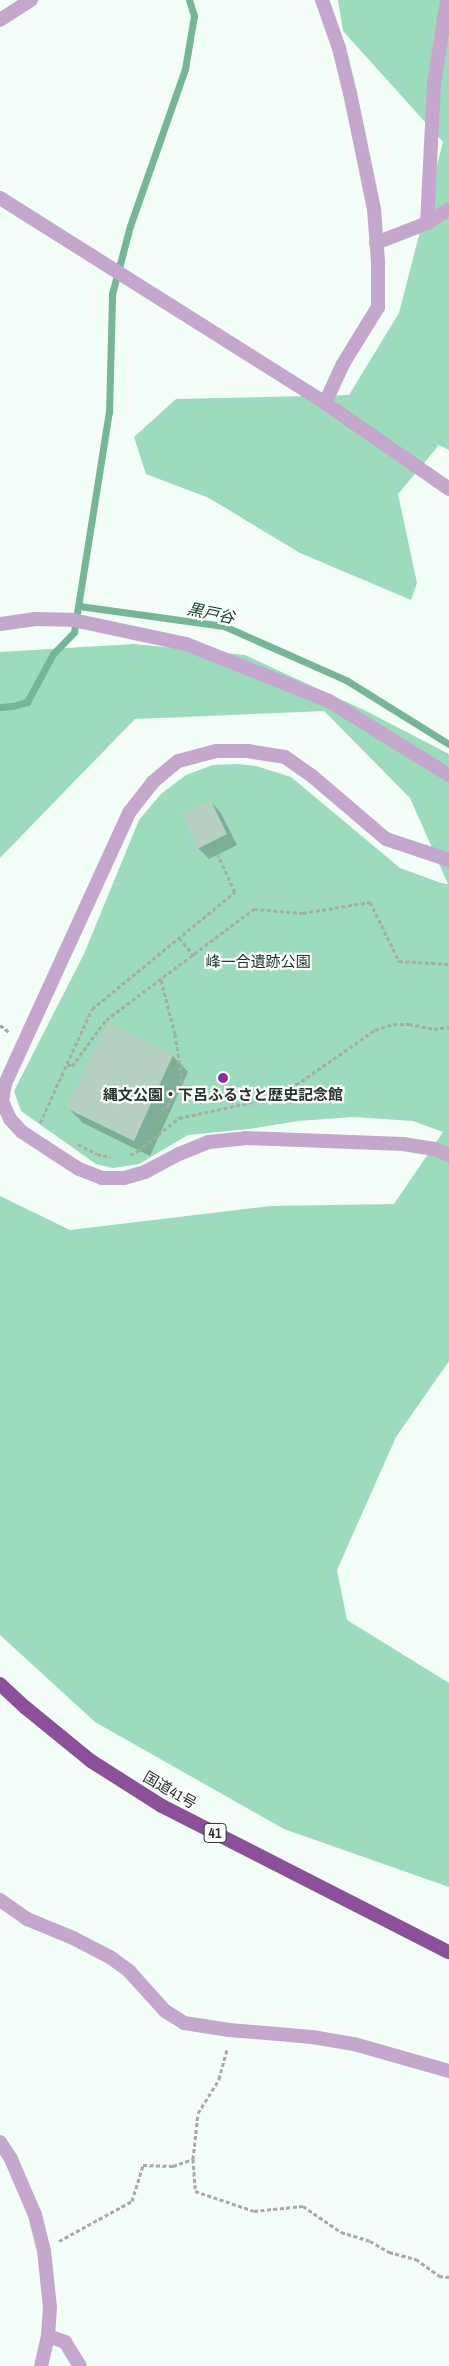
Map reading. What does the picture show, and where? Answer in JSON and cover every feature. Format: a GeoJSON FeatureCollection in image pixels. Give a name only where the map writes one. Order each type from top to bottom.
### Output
{"type":"FeatureCollection","features":[{"type":"Feature","properties":{"kind":"highway","name":"国道41号"},"geometry":{"type":"LineString","coordinates":[[0,1684],[90,1761],[162,1806],[449,1952]]}},
{"type":"Feature","properties":{"kind":"street"},"geometry":{"type":"LineString","coordinates":[[0,20],[31,0]]}},
{"type":"Feature","properties":{"kind":"street"},"geometry":{"type":"LineString","coordinates":[[322,0],[339,48],[374,209],[378,306],[343,364],[326,403]]}},
{"type":"Feature","properties":{"kind":"street"},"geometry":{"type":"LineString","coordinates":[[427,223],[434,84],[447,0]]}},
{"type":"Feature","properties":{"kind":"street"},"geometry":{"type":"LineString","coordinates":[[0,198],[326,403],[449,489]]}},
{"type":"Feature","properties":{"kind":"street"},"geometry":{"type":"LineString","coordinates":[[376,243],[427,223],[449,209]]}},
{"type":"Feature","properties":{"kind":"street"},"geometry":{"type":"LineString","coordinates":[[0,624],[34,619],[72,620],[186,644],[329,700],[449,776]]}},
{"type":"Feature","properties":{"kind":"street"},"geometry":{"type":"LineString","coordinates":[[449,860],[386,839],[312,776],[284,757],[249,751],[216,751],[178,761],[153,782],[129,813],[5,1084],[2,1101],[10,1119],[22,1132],[79,1169],[102,1178],[124,1178],[145,1172],[179,1154],[209,1142],[245,1138],[403,1144],[435,1149],[449,1155]]}},
{"type":"Feature","properties":{"kind":"street"},"geometry":{"type":"LineString","coordinates":[[0,1900],[27,1919],[74,1938],[110,1958],[129,1971],[165,2011],[184,2023],[229,2030],[312,2037],[346,2043],[449,2071]]}},
{"type":"Feature","properties":{"kind":"street"},"geometry":{"type":"LineString","coordinates":[[0,2142],[10,2158],[35,2215],[44,2251],[50,2307],[48,2336],[41,2366]]}},
{"type":"Feature","properties":{"kind":"street"},"geometry":{"type":"LineString","coordinates":[[48,2336],[65,2342],[80,2366]]}},
{"type":"Feature","properties":{"kind":"path"},"geometry":{"type":"LineString","coordinates":[[33,1140],[92,1009],[235,892],[218,855]]}},
{"type":"Feature","properties":{"kind":"path"},"geometry":{"type":"LineString","coordinates":[[67,1064],[72,1066],[106,1020],[254,909],[303,913],[370,902],[399,961],[449,964]]}},
{"type":"Feature","properties":{"kind":"path"},"geometry":{"type":"LineString","coordinates":[[179,938],[194,955]]}},
{"type":"Feature","properties":{"kind":"path"},"geometry":{"type":"LineString","coordinates":[[161,980],[175,1034],[182,1079],[169,1105],[162,1109]]}},
{"type":"Feature","properties":{"kind":"path"},"geometry":{"type":"LineString","coordinates":[[128,1156],[138,1151],[179,1118],[280,1096],[375,1030],[393,1024],[409,1024],[434,1029],[449,1027]]}},
{"type":"Feature","properties":{"kind":"path"},"geometry":{"type":"LineString","coordinates":[[41,1122],[48,1127]]}},
{"type":"Feature","properties":{"kind":"path"},"geometry":{"type":"LineString","coordinates":[[72,1141],[97,1154],[119,1158]]}},
{"type":"Feature","properties":{"kind":"path"},"geometry":{"type":"LineString","coordinates":[[229,2030],[224,2065],[219,2079],[198,2113],[192,2159],[195,2191],[254,2211],[303,2206],[341,2232],[370,2241],[389,2252],[416,2259],[440,2276],[449,2277]]}},
{"type":"Feature","properties":{"kind":"path"},"geometry":{"type":"LineString","coordinates":[[44,2251],[68,2235],[132,2201],[143,2166],[173,2166],[192,2159]]}},
{"type":"Feature","properties":{"kind":"green space"},"geometry":{"type":"Polygon","coordinates":[[[338,0],[449,0],[449,450],[439,445],[398,494],[417,583],[411,600],[300,553],[209,498],[146,474],[134,437],[176,399],[349,395],[399,313],[443,142],[343,31],[338,0]]]}},
{"type":"Feature","properties":{"kind":"green space","name":"峰一合遺跡公園"},"geometry":{"type":"Polygon","coordinates":[[[134,644],[245,655],[366,711],[449,754],[449,1361],[396,1437],[337,1570],[347,1620],[449,1683],[449,1887],[284,1829],[95,1722],[0,1635],[0,1196],[70,1230],[270,1206],[394,1204],[443,1132],[413,1121],[354,1117],[298,1121],[249,1129],[188,1135],[139,1164],[113,1168],[96,1164],[21,1111],[14,1091],[84,954],[139,820],[161,794],[186,775],[213,765],[238,764],[256,766],[291,777],[400,868],[448,884],[410,798],[324,711],[135,719],[0,858],[0,652],[134,644]]]}},
{"type":"Feature","properties":{"kind":"building"},"geometry":{"type":"Polygon","coordinates":[[[211,801],[227,834],[197,849],[182,813],[211,801]]]}},
{"type":"Feature","properties":{"kind":"building"},"geometry":{"type":"Polygon","coordinates":[[[108,1023],[173,1055],[134,1141],[66,1108],[108,1023]]]}},
{"type":"Feature","properties":{"kind":"waterway"},"geometry":{"type":"LineString","coordinates":[[0,707],[27,702],[53,654],[74,632],[109,412],[112,294],[130,226],[185,69],[194,16],[189,0]]}},
{"type":"Feature","properties":{"kind":"waterway","name":"黒戸谷"},"geometry":{"type":"LineString","coordinates":[[79,606],[224,626],[346,680],[449,744]]}},
{"type":"Feature","properties":{"kind":"place","name":"縄文公園・下呂ふるさと歴史記念館"},"geometry":{"type":"Point","coordinates":[223,1078]}}]}
